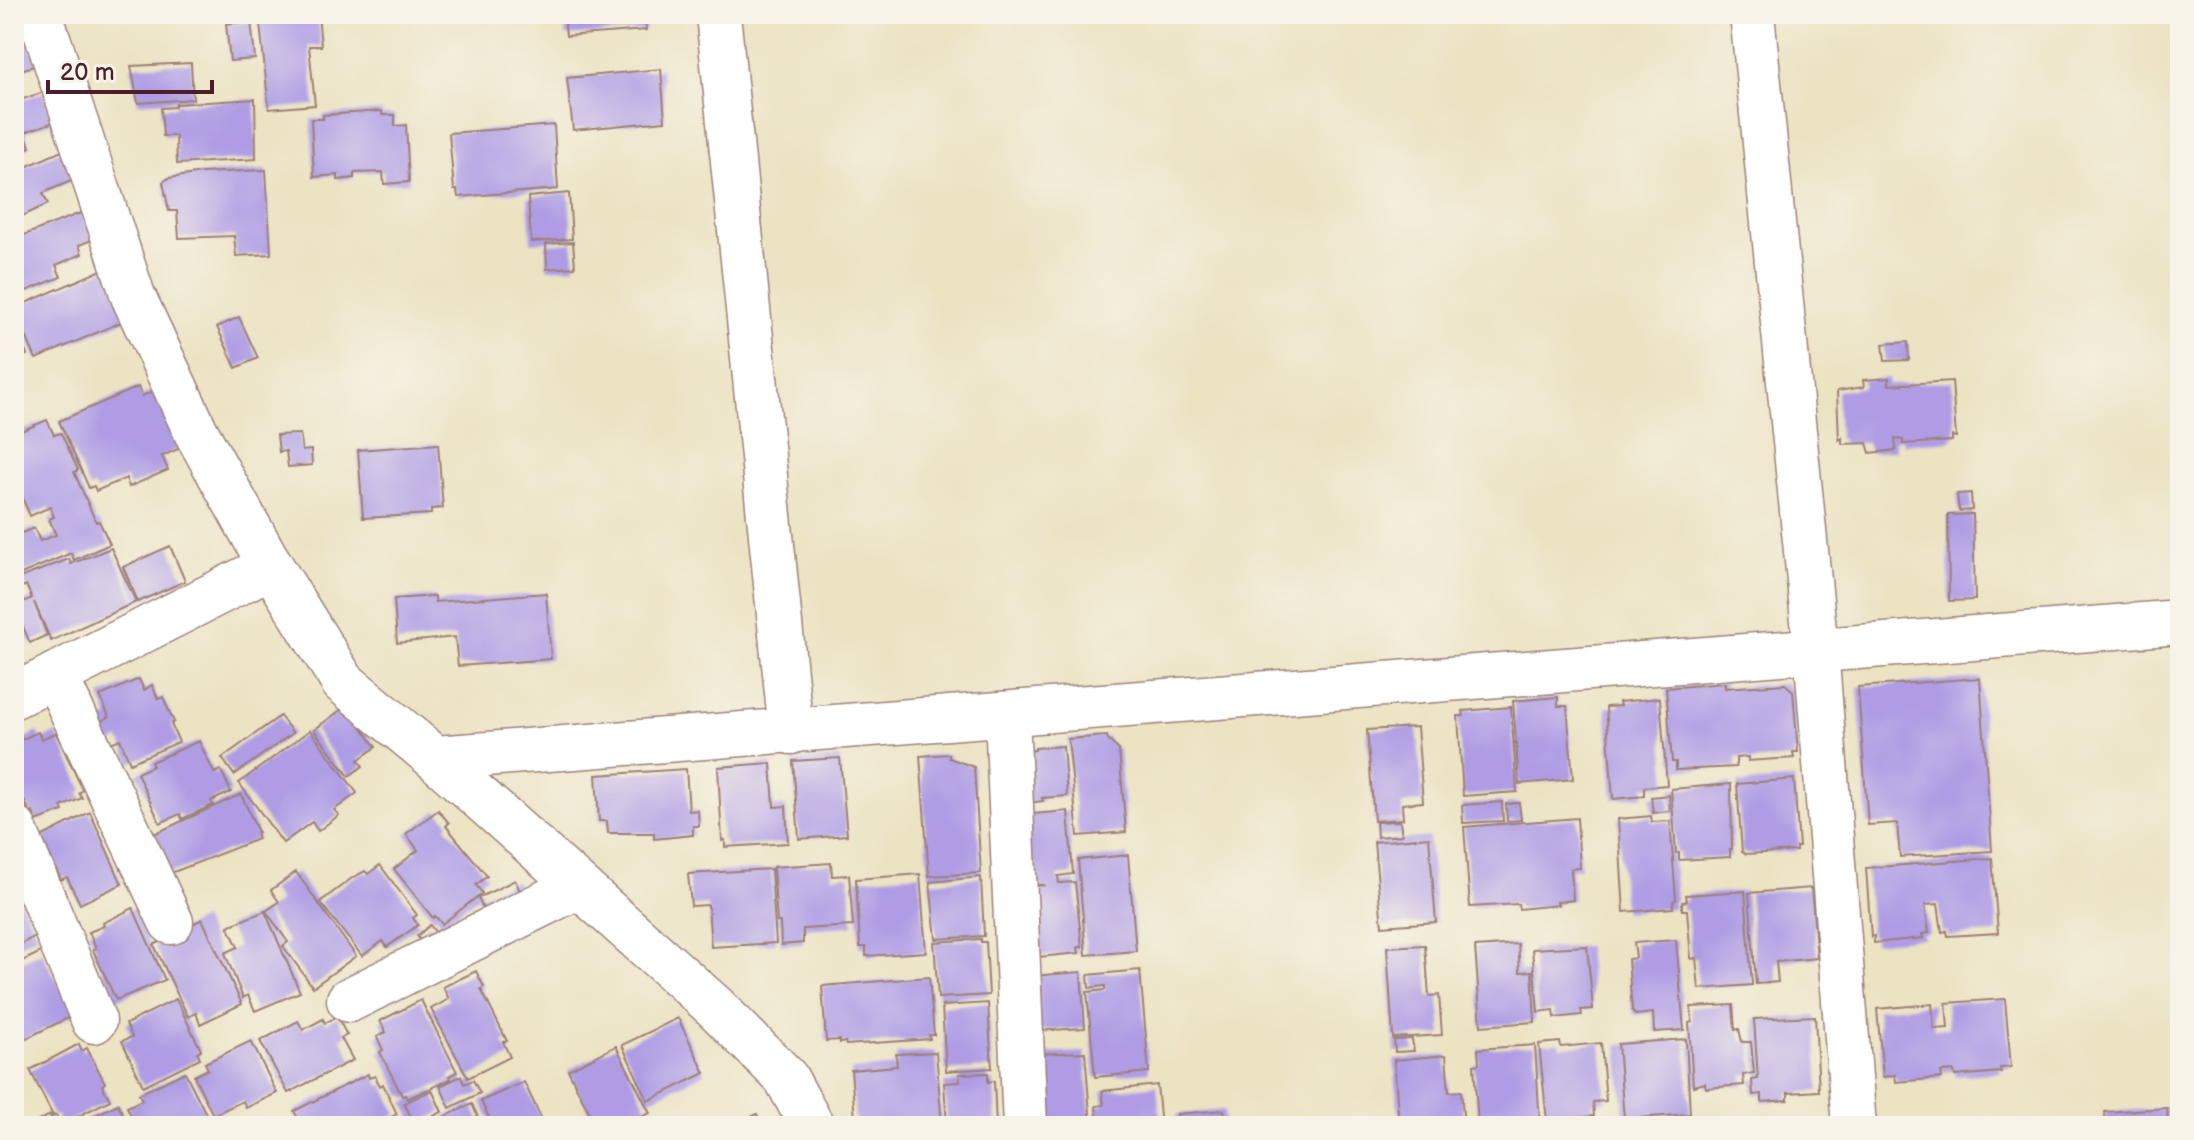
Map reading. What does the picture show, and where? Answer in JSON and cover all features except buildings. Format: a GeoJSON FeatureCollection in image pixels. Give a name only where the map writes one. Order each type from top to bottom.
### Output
{"type":"FeatureCollection","features":[{"type":"Feature","properties":{"kind":"street"},"geometry":{"type":"LineString","coordinates":[[40,14],[133,296],[196,432],[271,566],[343,682],[435,758],[715,1007],[786,1078],[812,1126]]}},
{"type":"Feature","properties":{"kind":"street"},"geometry":{"type":"LineString","coordinates":[[718,14],[791,732]]}},
{"type":"Feature","properties":{"kind":"street"},"geometry":{"type":"LineString","coordinates":[[1752,14],[1816,650],[1854,1126]]}},
{"type":"Feature","properties":{"kind":"street"},"geometry":{"type":"LineString","coordinates":[[14,696],[271,566]]}},
{"type":"Feature","properties":{"kind":"street"},"geometry":{"type":"LineString","coordinates":[[435,758],[2180,622]]}},
{"type":"Feature","properties":{"kind":"street"},"geometry":{"type":"LineString","coordinates":[[55,675],[171,922]]}},
{"type":"Feature","properties":{"kind":"street"},"geometry":{"type":"LineString","coordinates":[[1007,715],[1025,1126]]}},
{"type":"Feature","properties":{"kind":"street"},"geometry":{"type":"LineString","coordinates":[[14,828],[94,1021]]}},
{"type":"Feature","properties":{"kind":"street"},"geometry":{"type":"LineString","coordinates":[[349,1000],[579,886]]}}]}
